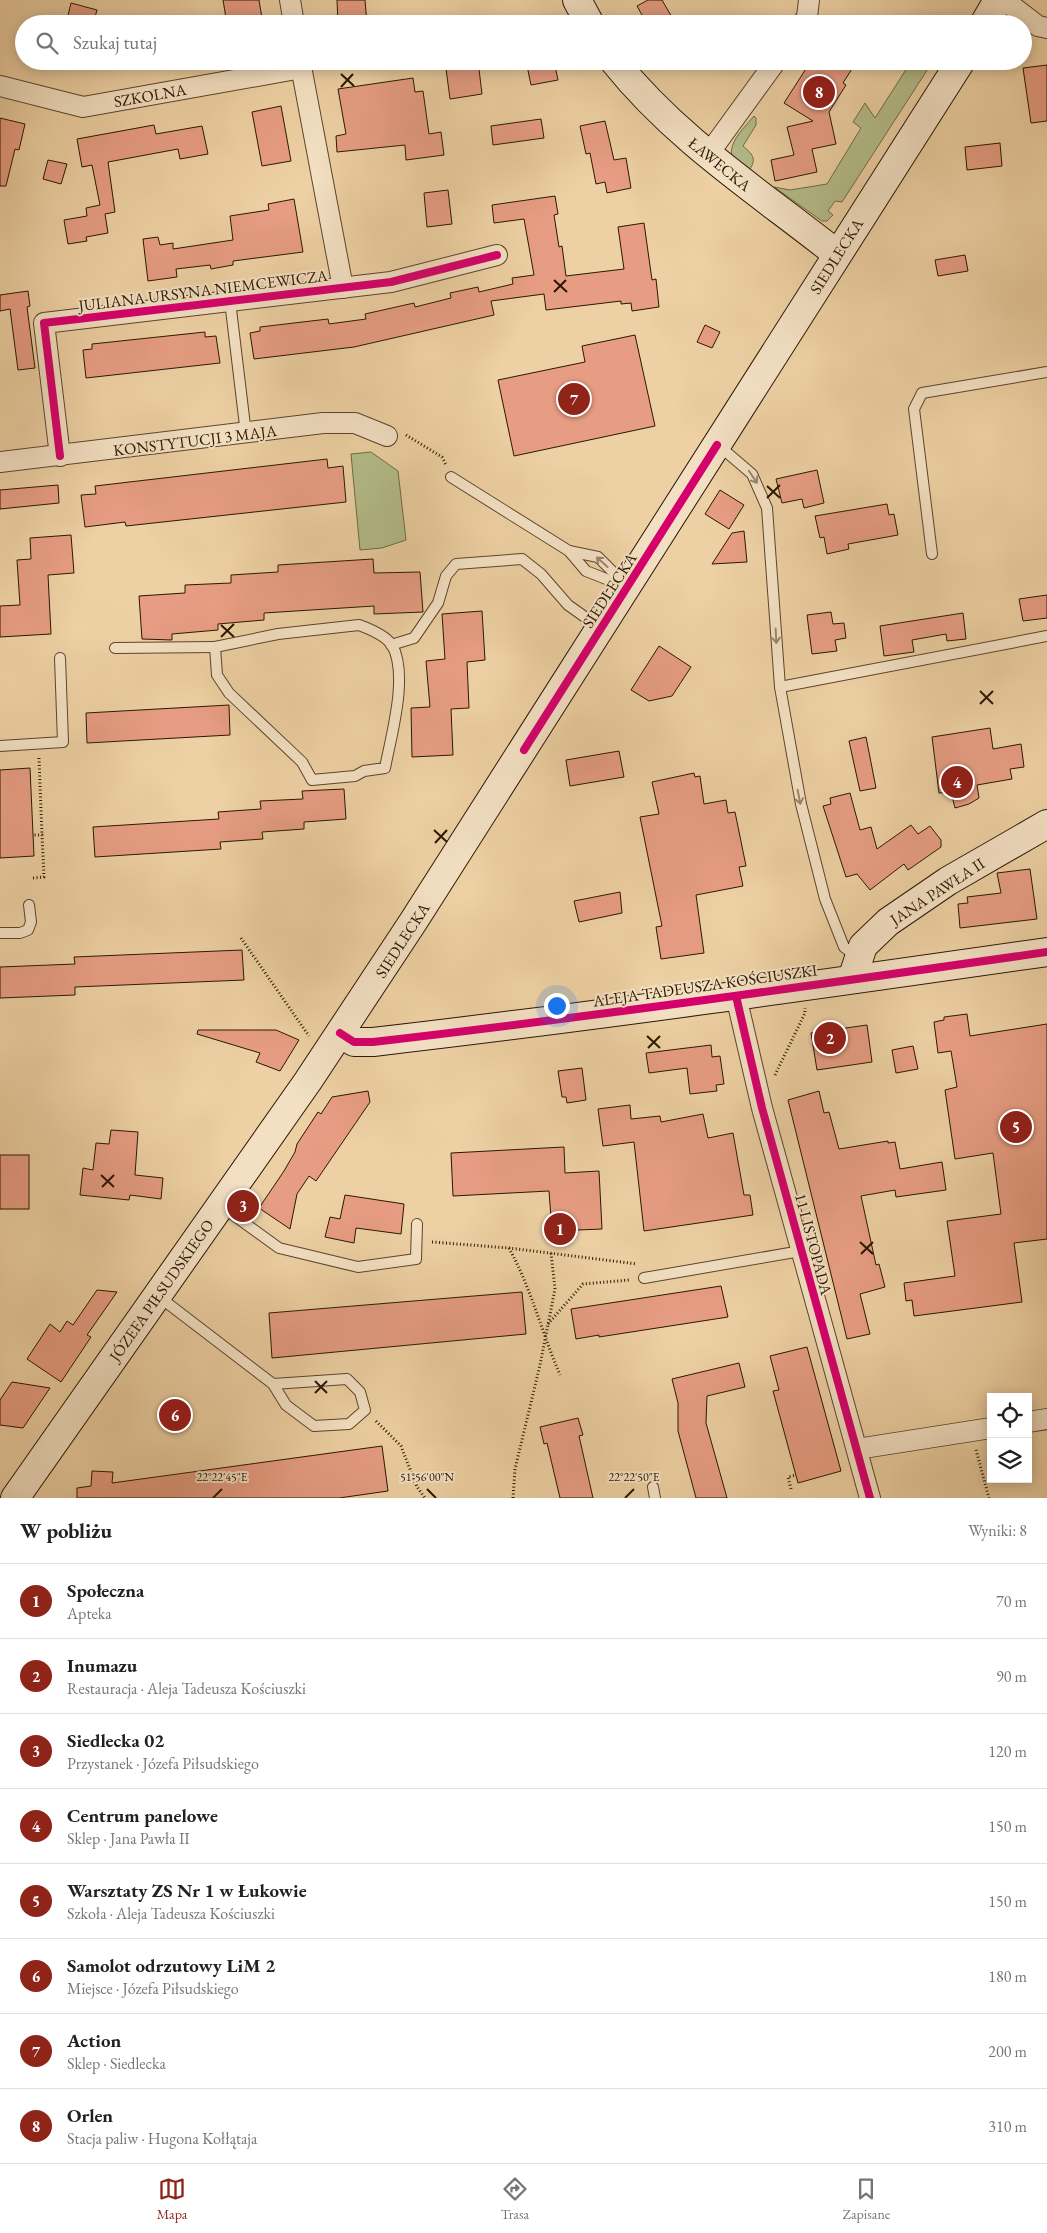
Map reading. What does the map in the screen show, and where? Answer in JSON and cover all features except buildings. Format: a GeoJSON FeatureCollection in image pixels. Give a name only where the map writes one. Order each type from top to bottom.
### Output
{"type":"FeatureCollection","features":[{"type":"Feature","properties":{"kind":"main road"},"geometry":{"type":"LineString","coordinates":[[576,0],[585,15]]}},
{"type":"Feature","properties":{"kind":"main road"},"geometry":{"type":"LineString","coordinates":[[989,15],[998,0]]}},
{"type":"Feature","properties":{"kind":"main road","name":"ŁAWECKA"},"geometry":{"type":"LineString","coordinates":[[622,70],[660,114],[707,156],[837,254]]}},
{"type":"Feature","properties":{"kind":"main road","name":"SIEDLECKA"},"geometry":{"type":"LineString","coordinates":[[340,1033],[441,879],[955,70]]}},
{"type":"Feature","properties":{"kind":"main road","name":"JANA PAWŁA II"},"geometry":{"type":"LineString","coordinates":[[855,968],[863,946],[888,922],[948,880],[1047,824]]}},
{"type":"Feature","properties":{"kind":"main road","name":"ALEJA TADEUSZA KOŚCIUSZKI"},"geometry":{"type":"LineString","coordinates":[[340,1033],[354,1042],[373,1042],[802,986],[855,968],[1047,952]]}},
{"type":"Feature","properties":{"kind":"main road","name":"JÓZEFA PIŁSUDSKIEGO"},"geometry":{"type":"LineString","coordinates":[[15,1498],[340,1033]]}},
{"type":"Feature","properties":{"kind":"street"},"geometry":{"type":"LineString","coordinates":[[290,0],[292,15]]}},
{"type":"Feature","properties":{"kind":"street"},"geometry":{"type":"LineString","coordinates":[[807,15],[809,0]]}},
{"type":"Feature","properties":{"kind":"street"},"geometry":{"type":"LineString","coordinates":[[1004,0],[1024,15]]}},
{"type":"Feature","properties":{"kind":"street"},"geometry":{"type":"LineString","coordinates":[[1032,21],[1038,26],[1047,28]]}},
{"type":"Feature","properties":{"kind":"street","name":"SZKOLNA"},"geometry":{"type":"LineString","coordinates":[[0,86],[83,108],[271,70]]}},
{"type":"Feature","properties":{"kind":"street"},"geometry":{"type":"LineString","coordinates":[[302,70],[343,288]]}},
{"type":"Feature","properties":{"kind":"street"},"geometry":{"type":"LineString","coordinates":[[707,156],[769,70]]}},
{"type":"Feature","properties":{"kind":"street","name":"JULIANA URSYNA NIEMCEWICZA"},"geometry":{"type":"LineString","coordinates":[[60,456],[44,323],[391,282],[497,255]]}},
{"type":"Feature","properties":{"kind":"street","name":"KONSTYTUCJI 3 MAJA"},"geometry":{"type":"LineString","coordinates":[[0,462],[323,424],[355,423],[387,436]]}},
{"type":"Feature","properties":{"kind":"street","name":"11 LISTOPADA"},"geometry":{"type":"LineString","coordinates":[[736,996],[762,1108],[870,1498]]}},
{"type":"Feature","properties":{"kind":"street"},"geometry":{"type":"LineString","coordinates":[[1032,1421],[1047,1419]]}},
{"type":"Feature","properties":{"kind":"street"},"geometry":{"type":"LineString","coordinates":[[857,1449],[987,1429]]}},
{"type":"Feature","properties":{"kind":"lane"},"geometry":{"type":"LineString","coordinates":[[230,301],[246,434]]}},
{"type":"Feature","properties":{"kind":"lane"},"geometry":{"type":"LineString","coordinates":[[932,554],[914,409],[922,393],[1047,372]]}},
{"type":"Feature","properties":{"kind":"lane"},"geometry":{"type":"LineString","coordinates":[[717,445],[752,474],[767,508],[780,687],[801,804],[825,899],[844,947],[855,968]]}},
{"type":"Feature","properties":{"kind":"lane"},"geometry":{"type":"LineString","coordinates":[[451,477],[569,551],[586,571],[627,587]]}},
{"type":"Feature","properties":{"kind":"lane"},"geometry":{"type":"LineString","coordinates":[[569,551],[598,557],[627,587]]}},
{"type":"Feature","properties":{"kind":"lane"},"geometry":{"type":"LineString","coordinates":[[391,645],[414,638],[438,603],[446,576],[456,564],[522,559],[541,574],[568,605],[600,628]]}},
{"type":"Feature","properties":{"kind":"lane"},"geometry":{"type":"LineString","coordinates":[[115,648],[215,647],[278,634],[359,625],[374,630],[391,645],[399,670],[400,689],[385,768],[364,772],[355,776],[312,780],[302,762],[229,693],[217,675],[215,647]]}},
{"type":"Feature","properties":{"kind":"lane"},"geometry":{"type":"LineString","coordinates":[[780,687],[1047,636]]}},
{"type":"Feature","properties":{"kind":"lane"},"geometry":{"type":"LineString","coordinates":[[0,746],[63,742],[60,658]]}},
{"type":"Feature","properties":{"kind":"lane"},"geometry":{"type":"LineString","coordinates":[[0,933],[20,933],[28,930],[31,922],[29,905]]}},
{"type":"Feature","properties":{"kind":"lane"},"geometry":{"type":"LineString","coordinates":[[220,1206],[279,1248],[358,1266],[416,1259],[417,1224]]}},
{"type":"Feature","properties":{"kind":"lane"},"geometry":{"type":"LineString","coordinates":[[644,1278],[801,1251]]}},
{"type":"Feature","properties":{"kind":"lane"},"geometry":{"type":"LineString","coordinates":[[157,1296],[273,1384],[286,1405],[314,1426],[349,1424],[365,1410],[360,1392],[347,1380],[273,1384]]}},
{"type":"Feature","properties":{"kind":"lane"},"geometry":{"type":"LineString","coordinates":[[653,1487],[656,1498]]}},
{"type":"Feature","properties":{"kind":"path"},"geometry":{"type":"LineString","coordinates":[[33,878],[44,877],[40,760],[36,754]]}},
{"type":"Feature","properties":{"kind":"path"},"geometry":{"type":"LineString","coordinates":[[33,835],[42,835]]}},
{"type":"Feature","properties":{"kind":"path"},"geometry":{"type":"LineString","coordinates":[[241,938],[307,1034],[312,1038]]}},
{"type":"Feature","properties":{"kind":"path"},"geometry":{"type":"LineString","coordinates":[[772,1082],[806,1013],[802,986]]}},
{"type":"Feature","properties":{"kind":"path"},"geometry":{"type":"LineString","coordinates":[[432,1242],[508,1248],[640,1264],[644,1278],[583,1284],[548,1324]]}},
{"type":"Feature","properties":{"kind":"path"},"geometry":{"type":"LineString","coordinates":[[508,1248],[521,1270],[545,1340],[560,1375]]}},
{"type":"Feature","properties":{"kind":"path"},"geometry":{"type":"LineString","coordinates":[[512,1498],[515,1469],[555,1289],[551,1253]]}},
{"type":"Feature","properties":{"kind":"path"},"geometry":{"type":"LineString","coordinates":[[365,1410],[401,1446],[417,1487],[425,1498]]}},
{"type":"Feature","properties":{"kind":"path"},"geometry":{"type":"LineString","coordinates":[[974,1443],[989,1498]]}},
{"type":"Feature","properties":{"kind":"path"},"geometry":{"type":"LineString","coordinates":[[791,1488],[788,1477],[796,1475]]}},
{"type":"Feature","properties":{"kind":"green space"},"geometry":{"type":"Polygon","coordinates":[[[906,70],[927,70],[842,202],[835,201],[828,211],[833,215],[827,221],[822,221],[774,187],[790,190],[827,184],[861,128],[853,122],[865,103],[875,118],[906,70]]]}},
{"type":"Feature","properties":{"kind":"green space"},"geometry":{"type":"Polygon","coordinates":[[[754,116],[756,118],[756,125],[743,146],[749,151],[753,159],[750,169],[732,157],[731,151],[738,135],[754,116]]]}},
{"type":"Feature","properties":{"kind":"green space"},"geometry":{"type":"Polygon","coordinates":[[[371,452],[398,471],[406,540],[382,548],[360,550],[351,454],[371,452]]]}},
{"type":"Feature","properties":{"kind":"cycle path"},"geometry":{"type":"LineString","coordinates":[[60,456],[44,323],[391,282],[497,255]]}},
{"type":"Feature","properties":{"kind":"cycle path"},"geometry":{"type":"LineString","coordinates":[[524,750],[717,445]]}},
{"type":"Feature","properties":{"kind":"cycle path"},"geometry":{"type":"LineString","coordinates":[[340,1033],[354,1042],[373,1042],[626,1011],[1047,952]]}},
{"type":"Feature","properties":{"kind":"cycle path"},"geometry":{"type":"LineString","coordinates":[[736,996],[762,1108],[870,1498]]}},
{"type":"Feature","properties":{"kind":"place","name":"Orlen"},"geometry":{"type":"Point","coordinates":[819,92]}},
{"type":"Feature","properties":{"kind":"place","name":"Action"},"geometry":{"type":"Point","coordinates":[574,399]}},
{"type":"Feature","properties":{"kind":"place","name":"Centrum panelowe"},"geometry":{"type":"Point","coordinates":[957,782]}},
{"type":"Feature","properties":{"kind":"place","name":"Inumazu"},"geometry":{"type":"Point","coordinates":[830,1038]}},
{"type":"Feature","properties":{"kind":"place","name":"Warsztaty ZS Nr 1 w Łukowie"},"geometry":{"type":"Point","coordinates":[1016,1127]}},
{"type":"Feature","properties":{"kind":"place","name":"Siedlecka 02"},"geometry":{"type":"Point","coordinates":[243,1206]}},
{"type":"Feature","properties":{"kind":"place","name":"Społeczna"},"geometry":{"type":"Point","coordinates":[560,1229]}},
{"type":"Feature","properties":{"kind":"place","name":"Samolot odrzutowy LiM 2"},"geometry":{"type":"Point","coordinates":[175,1415]}}]}
